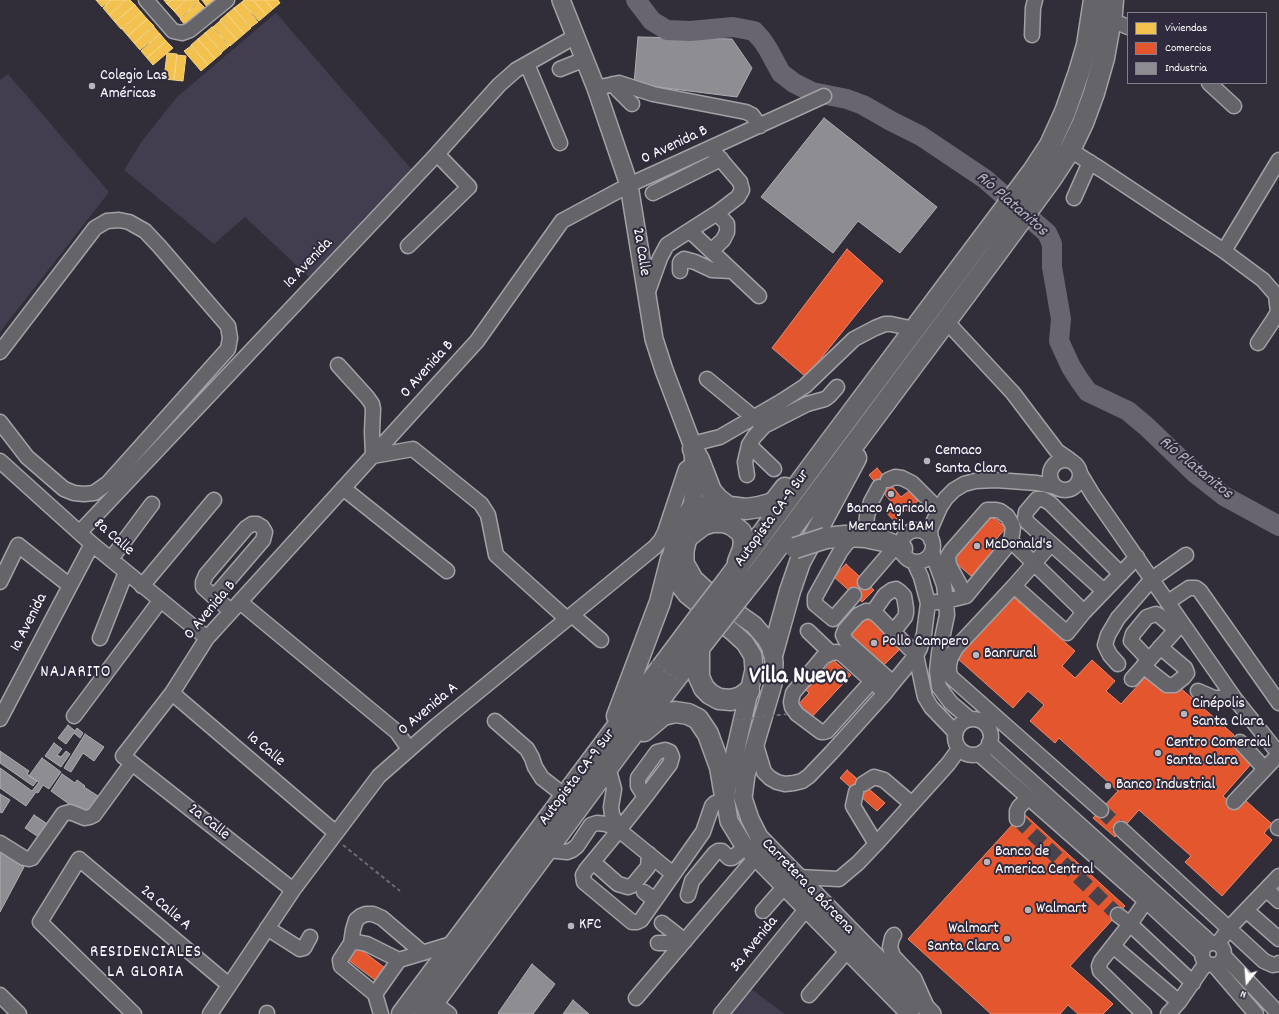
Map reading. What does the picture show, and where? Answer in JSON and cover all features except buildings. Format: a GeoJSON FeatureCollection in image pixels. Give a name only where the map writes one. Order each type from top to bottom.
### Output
{"type":"FeatureCollection","features":[{"type":"Feature","properties":{"kind":"highway","name":"Autopista CA-9 Sur"},"geometry":{"type":"LineString","coordinates":[[436,1010],[547,850],[608,767],[616,742],[706,623],[827,446],[1033,171],[1050,145],[1074,89],[1087,45],[1094,0]]}},
{"type":"Feature","properties":{"kind":"highway","name":"Autopista CA-9 Sur"},"geometry":{"type":"LineString","coordinates":[[735,582],[759,572],[996,254],[1051,179],[1070,150],[1083,123],[1094,93],[1104,58],[1119,24],[1113,0]]}},
{"type":"Feature","properties":{"kind":"highway"},"geometry":{"type":"LineString","coordinates":[[773,652],[790,591],[800,562],[857,457],[887,408],[897,387]]}},
{"type":"Feature","properties":{"kind":"highway"},"geometry":{"type":"LineString","coordinates":[[692,508],[714,505],[746,509],[770,504],[778,498],[802,464],[827,446]]}},
{"type":"Feature","properties":{"kind":"highway"},"geometry":{"type":"LineString","coordinates":[[693,452],[699,460],[711,491],[727,506]]}},
{"type":"Feature","properties":{"kind":"highway"},"geometry":{"type":"LineString","coordinates":[[690,535],[703,525],[712,522],[724,522],[732,525],[741,532],[744,540],[743,549],[735,582]]}},
{"type":"Feature","properties":{"kind":"highway"},"geometry":{"type":"LineString","coordinates":[[759,572],[776,559],[795,548],[826,538],[860,536],[884,541],[904,552]]}},
{"type":"Feature","properties":{"kind":"highway"},"geometry":{"type":"LineString","coordinates":[[616,742],[660,602],[671,559]]}},
{"type":"Feature","properties":{"kind":"highway","name":"Autopista CA-9 Sur"},"geometry":{"type":"LineString","coordinates":[[402,1014],[565,796],[616,742],[699,646],[706,623]]}},
{"type":"Feature","properties":{"kind":"highway"},"geometry":{"type":"LineString","coordinates":[[699,646],[699,677],[704,688],[710,694],[719,699],[732,700],[741,697],[749,691]]}},
{"type":"Feature","properties":{"kind":"highway"},"geometry":{"type":"LineString","coordinates":[[616,742],[664,714],[675,712],[688,714],[698,719],[708,734],[720,767],[725,799]]}},
{"type":"Feature","properties":{"kind":"main road","name":"2a Calle"},"geometry":{"type":"LineString","coordinates":[[561,0],[596,88],[630,193],[654,339],[693,452],[695,473],[690,535]]}},
{"type":"Feature","properties":{"kind":"main road"},"geometry":{"type":"LineString","coordinates":[[671,559],[678,525],[683,517],[692,508]]}},
{"type":"Feature","properties":{"kind":"main road","name":"Carretera a Bárcena"},"geometry":{"type":"LineString","coordinates":[[690,535],[685,551],[685,562],[694,579],[720,601],[754,624],[766,638],[773,652],[773,684],[746,775],[743,798],[750,819],[759,837],[791,882]]}},
{"type":"Feature","properties":{"kind":"main road","name":"Carretera a Bárcena"},"geometry":{"type":"LineString","coordinates":[[671,559],[676,581],[680,588],[745,643],[753,656],[754,670],[725,799],[729,821],[751,852],[791,882],[930,1012]]}},
{"type":"Feature","properties":{"kind":"main road","name":"Carretera a Bárcena"},"geometry":{"type":"LineString","coordinates":[[813,903],[848,950],[903,1012]]}},
{"type":"Feature","properties":{"kind":"street"},"geometry":{"type":"LineString","coordinates":[[146,0],[173,31],[182,33],[190,30],[226,0]]}},
{"type":"Feature","properties":{"kind":"street"},"geometry":{"type":"LineString","coordinates":[[1032,35],[1033,8],[1035,0]]}},
{"type":"Feature","properties":{"kind":"street","name":"1a Avenida"},"geometry":{"type":"LineString","coordinates":[[80,532],[437,154],[499,85],[516,70],[576,36]]}},
{"type":"Feature","properties":{"kind":"street"},"geometry":{"type":"LineString","coordinates":[[560,69],[585,59]]}},
{"type":"Feature","properties":{"kind":"street"},"geometry":{"type":"LineString","coordinates":[[527,64],[560,143]]}},
{"type":"Feature","properties":{"kind":"street"},"geometry":{"type":"LineString","coordinates":[[613,84],[632,104]]}},
{"type":"Feature","properties":{"kind":"street"},"geometry":{"type":"LineString","coordinates":[[596,88],[613,84],[623,84],[653,94],[746,112],[752,115],[760,126]]}},
{"type":"Feature","properties":{"kind":"street"},"geometry":{"type":"LineString","coordinates":[[1209,84],[1234,106]]}},
{"type":"Feature","properties":{"kind":"street","name":"0 Avenida B"},"geometry":{"type":"LineString","coordinates":[[0,843],[24,858],[32,858],[63,814],[70,812],[84,818],[90,817],[94,814],[127,760],[207,638],[477,341],[562,221],[630,193],[647,177],[824,96]]}},
{"type":"Feature","properties":{"kind":"street"},"geometry":{"type":"LineString","coordinates":[[646,295],[667,244],[717,214],[738,197],[742,190],[740,182],[722,159],[711,148]]}},
{"type":"Feature","properties":{"kind":"street"},"geometry":{"type":"LineString","coordinates":[[1070,150],[1224,251],[1263,280],[1276,295],[1278,312],[1258,343]]}},
{"type":"Feature","properties":{"kind":"street"},"geometry":{"type":"LineString","coordinates":[[408,246],[469,187],[437,154]]}},
{"type":"Feature","properties":{"kind":"street"},"geometry":{"type":"LineString","coordinates":[[630,193],[653,193],[722,159]]}},
{"type":"Feature","properties":{"kind":"street"},"geometry":{"type":"LineString","coordinates":[[1224,251],[1279,160]]}},
{"type":"Feature","properties":{"kind":"street"},"geometry":{"type":"LineString","coordinates":[[1074,198],[1090,162]]}},
{"type":"Feature","properties":{"kind":"street"},"geometry":{"type":"LineString","coordinates":[[647,177],[653,193]]}},
{"type":"Feature","properties":{"kind":"street"},"geometry":{"type":"LineString","coordinates":[[711,251],[723,240],[727,232],[726,224],[717,214]]}},
{"type":"Feature","properties":{"kind":"street"},"geometry":{"type":"LineString","coordinates":[[0,352],[96,228],[107,221],[119,220],[129,222],[145,231],[160,246],[228,326],[230,338],[228,349],[108,483],[94,493],[74,493],[64,489],[27,457],[0,422]]}},
{"type":"Feature","properties":{"kind":"street"},"geometry":{"type":"LineString","coordinates":[[690,231],[759,296]]}},
{"type":"Feature","properties":{"kind":"street"},"geometry":{"type":"LineString","coordinates":[[680,271],[681,260],[684,259],[695,262],[712,270],[731,271]]}},
{"type":"Feature","properties":{"kind":"street"},"geometry":{"type":"LineString","coordinates":[[946,321],[1013,394],[1057,451],[1078,466],[1081,475],[1093,495],[1168,602],[1179,626],[1279,754],[1234,802]]}},
{"type":"Feature","properties":{"kind":"street"},"geometry":{"type":"LineString","coordinates":[[747,475],[745,462],[749,445],[754,437],[758,422],[805,386],[854,339],[885,324],[914,329]]}},
{"type":"Feature","properties":{"kind":"street"},"geometry":{"type":"LineString","coordinates":[[338,365],[372,404],[373,456],[413,449],[481,504],[485,509],[488,515],[496,555],[569,617],[601,640]]}},
{"type":"Feature","properties":{"kind":"street"},"geometry":{"type":"LineString","coordinates":[[707,379],[758,422]]}},
{"type":"Feature","properties":{"kind":"street"},"geometry":{"type":"LineString","coordinates":[[693,452],[720,437],[825,399],[830,396],[837,387]]}},
{"type":"Feature","properties":{"kind":"street"},"geometry":{"type":"LineString","coordinates":[[1052,444],[1054,451],[1053,467],[1050,479],[1063,488],[1078,484],[1081,475]]}},
{"type":"Feature","properties":{"kind":"street"},"geometry":{"type":"LineString","coordinates":[[749,445],[774,469]]}},
{"type":"Feature","properties":{"kind":"street","name":"0 Avenida A"},"geometry":{"type":"LineString","coordinates":[[210,1014],[293,890],[379,776],[442,721],[652,550],[665,532],[693,452]]}},
{"type":"Feature","properties":{"kind":"street"},"geometry":{"type":"LineString","coordinates":[[1037,483],[1062,460],[1070,460]]}},
{"type":"Feature","properties":{"kind":"street","name":"8a Calle"},"geometry":{"type":"LineString","coordinates":[[0,461],[92,544],[207,638]]}},
{"type":"Feature","properties":{"kind":"street"},"geometry":{"type":"LineString","coordinates":[[854,595],[833,619],[815,604],[815,596],[840,552],[846,544],[860,536],[871,502],[883,484],[895,477],[902,478],[912,484],[939,510]]}},
{"type":"Feature","properties":{"kind":"street"},"geometry":{"type":"LineString","coordinates":[[904,552],[923,561],[930,556],[929,537],[939,510],[946,498],[954,490],[964,484],[975,481],[996,480],[1037,483],[1082,491],[1093,495]]}},
{"type":"Feature","properties":{"kind":"street"},"geometry":{"type":"LineString","coordinates":[[343,488],[447,571]]}},
{"type":"Feature","properties":{"kind":"street"},"geometry":{"type":"LineString","coordinates":[[1104,591],[1027,522],[1025,518],[1026,512],[1037,499],[1043,499],[1050,503],[1121,574]]}},
{"type":"Feature","properties":{"kind":"street"},"geometry":{"type":"LineString","coordinates":[[142,586],[214,500]]}},
{"type":"Feature","properties":{"kind":"street"},"geometry":{"type":"LineString","coordinates":[[111,559],[152,504]]}},
{"type":"Feature","properties":{"kind":"street"},"geometry":{"type":"LineString","coordinates":[[928,603],[946,601],[966,596],[1011,541],[1013,528],[1012,524],[1004,513],[996,510],[987,510],[951,551],[948,559],[949,565],[966,596]]}},
{"type":"Feature","properties":{"kind":"street"},"geometry":{"type":"LineString","coordinates":[[214,597],[263,540],[264,532],[262,527],[252,524],[246,528],[206,575],[203,582],[203,587],[214,597],[236,606],[396,732],[410,749]]}},
{"type":"Feature","properties":{"kind":"street"},"geometry":{"type":"LineString","coordinates":[[755,742],[764,772],[770,778],[777,782],[786,784],[802,781],[809,776],[831,753],[889,688],[916,655],[920,648],[924,634],[928,603],[921,577],[904,552],[902,544],[906,536],[915,531],[929,537],[944,585],[947,616],[939,653],[937,679],[939,687],[951,703],[970,719],[981,721],[989,719]]}},
{"type":"Feature","properties":{"kind":"street"},"geometry":{"type":"LineString","coordinates":[[1011,541],[1084,612]]}},
{"type":"Feature","properties":{"kind":"street","name":"1a Avenida"},"geometry":{"type":"LineString","coordinates":[[0,718],[92,544]]}},
{"type":"Feature","properties":{"kind":"street"},"geometry":{"type":"LineString","coordinates":[[1051,544],[956,648],[949,665],[948,673],[989,719],[1101,810]]}},
{"type":"Feature","properties":{"kind":"street"},"geometry":{"type":"LineString","coordinates":[[0,582],[18,545],[69,585]]}},
{"type":"Feature","properties":{"kind":"street"},"geometry":{"type":"LineString","coordinates":[[865,582],[904,552]]}},
{"type":"Feature","properties":{"kind":"street"},"geometry":{"type":"LineString","coordinates":[[1118,664],[1110,655],[1105,645],[1108,635],[1118,618],[1152,579],[1186,554]]}},
{"type":"Feature","properties":{"kind":"street"},"geometry":{"type":"LineString","coordinates":[[1014,586],[1067,633],[1084,612],[1137,557]]}},
{"type":"Feature","properties":{"kind":"street"},"geometry":{"type":"LineString","coordinates":[[100,638],[126,572]]}},
{"type":"Feature","properties":{"kind":"street"},"geometry":{"type":"LineString","coordinates":[[1168,602],[1189,588],[1196,588],[1200,591],[1279,703]]}},
{"type":"Feature","properties":{"kind":"street"},"geometry":{"type":"LineString","coordinates":[[873,612],[885,595],[892,590],[896,589],[899,591],[904,596],[906,613],[894,632]]}},
{"type":"Feature","properties":{"kind":"street"},"geometry":{"type":"LineString","coordinates":[[74,716],[160,601]]}},
{"type":"Feature","properties":{"kind":"street"},"geometry":{"type":"LineString","coordinates":[[889,688],[846,641],[843,635],[845,630],[858,615],[866,611],[873,612],[916,655],[926,697],[939,716],[956,732]]}},
{"type":"Feature","properties":{"kind":"street"},"geometry":{"type":"LineString","coordinates":[[1160,647],[1185,668],[1187,672],[1184,677],[1171,686],[1167,685],[1146,663],[1131,641],[1132,634],[1147,617],[1156,614],[1179,626]]}},
{"type":"Feature","properties":{"kind":"street"},"geometry":{"type":"LineString","coordinates":[[1132,679],[1179,626]]}},
{"type":"Feature","properties":{"kind":"street"},"geometry":{"type":"LineString","coordinates":[[808,631],[831,652]]}},
{"type":"Feature","properties":{"kind":"street"},"geometry":{"type":"LineString","coordinates":[[872,681],[827,731],[821,732],[797,714],[792,707],[793,693],[823,657],[831,652],[837,652],[843,655],[872,681],[889,688]]}},
{"type":"Feature","properties":{"kind":"street"},"geometry":{"type":"LineString","coordinates":[[1198,691],[1214,698],[1221,698],[1230,693]]}},
{"type":"Feature","properties":{"kind":"street","name":"1a Calle"},"geometry":{"type":"LineString","coordinates":[[172,693],[334,835]]}},
{"type":"Feature","properties":{"kind":"street"},"geometry":{"type":"LineString","coordinates":[[970,719],[961,724],[956,732],[955,740],[959,749],[968,754],[974,755],[979,754],[987,748],[990,743],[989,719]]}},
{"type":"Feature","properties":{"kind":"street"},"geometry":{"type":"LineString","coordinates":[[495,721],[527,749],[542,778],[565,796]]}},
{"type":"Feature","properties":{"kind":"street"},"geometry":{"type":"LineString","coordinates":[[1240,742],[1265,768]]}},
{"type":"Feature","properties":{"kind":"street"},"geometry":{"type":"LineString","coordinates":[[990,743],[1213,954],[1279,1014]]}},
{"type":"Feature","properties":{"kind":"street"},"geometry":{"type":"LineString","coordinates":[[763,911],[791,882],[839,879],[858,863],[876,844],[948,764],[959,749]]}},
{"type":"Feature","properties":{"kind":"street"},"geometry":{"type":"LineString","coordinates":[[979,754],[1146,901],[1213,954],[1256,1014]]}},
{"type":"Feature","properties":{"kind":"street","name":"2a Calle"},"geometry":{"type":"LineString","coordinates":[[127,760],[293,890]]}},
{"type":"Feature","properties":{"kind":"street"},"geometry":{"type":"LineString","coordinates":[[608,767],[614,790],[611,807],[612,814],[619,830]]}},
{"type":"Feature","properties":{"kind":"street"},"geometry":{"type":"LineString","coordinates":[[876,844],[853,806],[860,788],[874,777],[884,780],[912,804]]}},
{"type":"Feature","properties":{"kind":"street"},"geometry":{"type":"LineString","coordinates":[[644,797],[583,875],[584,882],[632,922],[641,920],[649,896],[673,874],[702,832],[712,806],[715,803],[725,799]]}},
{"type":"Feature","properties":{"kind":"street"},"geometry":{"type":"LineString","coordinates":[[1017,819],[1017,811],[1019,807],[1028,798]]}},
{"type":"Feature","properties":{"kind":"street"},"geometry":{"type":"LineString","coordinates":[[547,850],[567,852],[572,850],[577,846],[591,825],[597,823],[606,824],[619,830],[673,874]]}},
{"type":"Feature","properties":{"kind":"street"},"geometry":{"type":"LineString","coordinates":[[1121,830],[1264,961],[1273,964],[1279,963]]}},
{"type":"Feature","properties":{"kind":"street"},"geometry":{"type":"LineString","coordinates":[[688,895],[692,881],[715,853],[722,851],[729,858],[732,858],[751,852]]}},
{"type":"Feature","properties":{"kind":"street"},"geometry":{"type":"LineString","coordinates":[[636,998],[682,944],[751,852]]}},
{"type":"Feature","properties":{"kind":"street"},"geometry":{"type":"LineString","coordinates":[[593,862],[618,884],[628,888],[633,885],[648,867],[649,854]]}},
{"type":"Feature","properties":{"kind":"street","name":"2a Calle A"},"geometry":{"type":"LineString","coordinates":[[134,1014],[40,922],[79,859],[228,985]]}},
{"type":"Feature","properties":{"kind":"street"},"geometry":{"type":"LineString","coordinates":[[1168,1014],[1193,983],[1229,928],[1279,876]]}},
{"type":"Feature","properties":{"kind":"street"},"geometry":{"type":"LineString","coordinates":[[1267,890],[1279,901]]}},
{"type":"Feature","properties":{"kind":"street"},"geometry":{"type":"LineString","coordinates":[[1144,1014],[1100,971],[1099,966],[1101,961],[1146,901]]}},
{"type":"Feature","properties":{"kind":"street","name":"3a Avenida"},"geometry":{"type":"LineString","coordinates":[[721,1014],[813,903]]}},
{"type":"Feature","properties":{"kind":"street"},"geometry":{"type":"LineString","coordinates":[[1247,911],[1279,939]]}},
{"type":"Feature","properties":{"kind":"street"},"geometry":{"type":"LineString","coordinates":[[381,1014],[375,994],[341,966],[340,960],[351,944],[356,920],[366,914],[373,914],[382,918],[423,953]]}},
{"type":"Feature","properties":{"kind":"street"},"geometry":{"type":"LineString","coordinates":[[1118,914],[1193,983]]}},
{"type":"Feature","properties":{"kind":"street"},"geometry":{"type":"LineString","coordinates":[[662,923],[682,944]]}},
{"type":"Feature","properties":{"kind":"street"},"geometry":{"type":"LineString","coordinates":[[267,928],[300,949],[304,948],[310,937]]}},
{"type":"Feature","properties":{"kind":"street"},"geometry":{"type":"LineString","coordinates":[[894,935],[890,947],[893,956],[914,978],[930,1012]]}},
{"type":"Feature","properties":{"kind":"street"},"geometry":{"type":"LineString","coordinates":[[351,944],[357,942],[367,944],[399,960]]}},
{"type":"Feature","properties":{"kind":"street"},"geometry":{"type":"LineString","coordinates":[[375,994],[399,960],[455,943]]}},
{"type":"Feature","properties":{"kind":"street"},"geometry":{"type":"LineString","coordinates":[[658,943],[682,944]]}},
{"type":"Feature","properties":{"kind":"street"},"geometry":{"type":"LineString","coordinates":[[1113,946],[1179,1002]]}},
{"type":"Feature","properties":{"kind":"street"},"geometry":{"type":"LineString","coordinates":[[809,996],[848,950]]}},
{"type":"Feature","properties":{"kind":"street"},"geometry":{"type":"LineString","coordinates":[[0,995],[19,1014]]}},
{"type":"Feature","properties":{"kind":"path"},"geometry":{"type":"LineString","coordinates":[[646,657],[686,686]]}},
{"type":"Feature","properties":{"kind":"path"},"geometry":{"type":"LineString","coordinates":[[735,720],[787,714]]}},
{"type":"Feature","properties":{"kind":"path"},"geometry":{"type":"LineString","coordinates":[[334,835],[400,890]]}},
{"type":"Feature","properties":{"kind":"shaded area"},"geometry":{"type":"Polygon","coordinates":[[[276,13],[413,171],[362,220],[365,224],[311,279],[245,217],[214,244],[124,170],[142,141],[177,97],[276,13]]]}},
{"type":"Feature","properties":{"kind":"shaded area"},"geometry":{"type":"Polygon","coordinates":[[[8,74],[109,192],[0,332],[0,80],[8,74]]]}},
{"type":"Feature","properties":{"kind":"shaded area"},"geometry":{"type":"Polygon","coordinates":[[[751,989],[785,1014],[731,1014],[751,989]]]}},
{"type":"Feature","properties":{"kind":"waterway","name":"Río Platanitos"},"geometry":{"type":"LineString","coordinates":[[636,0],[652,21],[667,30],[690,31],[733,27],[754,31],[768,49],[781,73],[794,83],[812,92],[847,99],[863,105],[921,136],[985,179],[1047,233],[1052,244],[1052,267],[1061,319],[1059,341],[1071,367],[1088,392],[1128,411],[1196,474],[1224,496],[1279,526]]}},
{"type":"Feature","properties":{"kind":"tunnel"},"geometry":{"type":"LineString","coordinates":[[1101,810],[1121,829]]}},
{"type":"Feature","properties":{"kind":"tunnel"},"geometry":{"type":"LineString","coordinates":[[1017,819],[1118,915]]}},
{"type":"Feature","properties":{"kind":"place","name":"Colegio Las Américas"},"geometry":{"type":"Point","coordinates":[92,86]}},
{"type":"Feature","properties":{"kind":"place","name":"Cemaco Santa Clara"},"geometry":{"type":"Point","coordinates":[927,461]}},
{"type":"Feature","properties":{"kind":"place","name":"Banco Agricola Mercantil BAM"},"geometry":{"type":"Point","coordinates":[891,494]}},
{"type":"Feature","properties":{"kind":"place","name":"McDonald's"},"geometry":{"type":"Point","coordinates":[977,546]}},
{"type":"Feature","properties":{"kind":"place","name":"Pollo Campero"},"geometry":{"type":"Point","coordinates":[874,643]}},
{"type":"Feature","properties":{"kind":"place","name":"Banrural"},"geometry":{"type":"Point","coordinates":[976,655]}},
{"type":"Feature","properties":{"kind":"place","name":"Cinépolis Santa Clara"},"geometry":{"type":"Point","coordinates":[1184,714]}},
{"type":"Feature","properties":{"kind":"place","name":"Centro Comercial Santa Clara"},"geometry":{"type":"Point","coordinates":[1158,753]}},
{"type":"Feature","properties":{"kind":"place","name":"Banco Industrial"},"geometry":{"type":"Point","coordinates":[1108,786]}},
{"type":"Feature","properties":{"kind":"place","name":"Banco de America Central"},"geometry":{"type":"Point","coordinates":[987,862]}},
{"type":"Feature","properties":{"kind":"place","name":"Walmart"},"geometry":{"type":"Point","coordinates":[1028,910]}},
{"type":"Feature","properties":{"kind":"place","name":"KFC"},"geometry":{"type":"Point","coordinates":[571,926]}},
{"type":"Feature","properties":{"kind":"place","name":"Walmart Santa Clara"},"geometry":{"type":"Point","coordinates":[1007,939]}},
{"type":"Feature","properties":{"kind":"district","name":"NAJARITO"},"geometry":{"type":"Point","coordinates":[76,674]}},
{"type":"Feature","properties":{"kind":"district","name":"Villa Nueva"},"geometry":{"type":"Point","coordinates":[798,679]}},
{"type":"Feature","properties":{"kind":"district","name":"RESIDENCIALES LA GLORIA"},"geometry":{"type":"Point","coordinates":[146,964]}}]}
